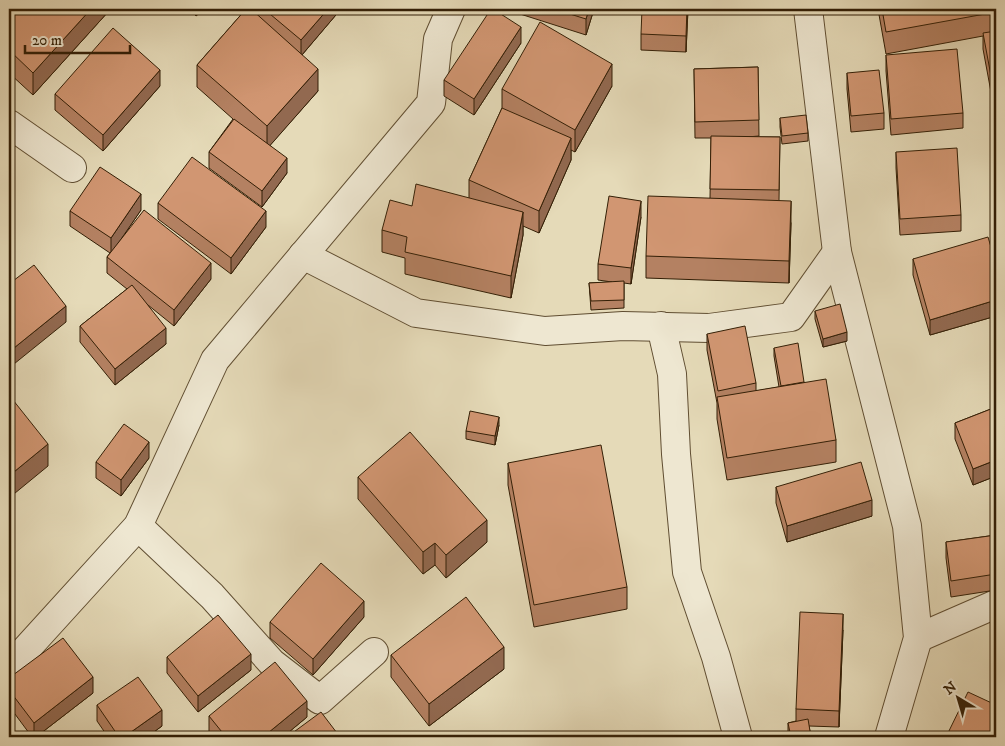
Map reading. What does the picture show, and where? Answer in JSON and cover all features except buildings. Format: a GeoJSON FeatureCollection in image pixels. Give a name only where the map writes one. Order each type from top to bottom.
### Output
{"type":"FeatureCollection","features":[{"type":"Feature","properties":{"kind":"street"},"geometry":{"type":"LineString","coordinates":[[9,668],[138,526],[215,360],[431,103],[438,39],[451,9]]}},
{"type":"Feature","properties":{"kind":"street"},"geometry":{"type":"LineString","coordinates":[[808,9],[837,252],[907,526],[918,638],[889,737]]}},
{"type":"Feature","properties":{"kind":"street"},"geometry":{"type":"LineString","coordinates":[[9,124],[72,168]]}},
{"type":"Feature","properties":{"kind":"street"},"geometry":{"type":"LineString","coordinates":[[303,254],[416,313],[544,331],[623,326],[709,328],[791,317],[837,252]]}},
{"type":"Feature","properties":{"kind":"street"},"geometry":{"type":"LineString","coordinates":[[661,326],[672,374],[676,454],[687,572],[716,656],[738,737]]}},
{"type":"Feature","properties":{"kind":"street"},"geometry":{"type":"LineString","coordinates":[[138,526],[212,596],[272,663],[320,700],[374,652]]}},
{"type":"Feature","properties":{"kind":"street"},"geometry":{"type":"LineString","coordinates":[[918,638],[996,604]]}}]}
